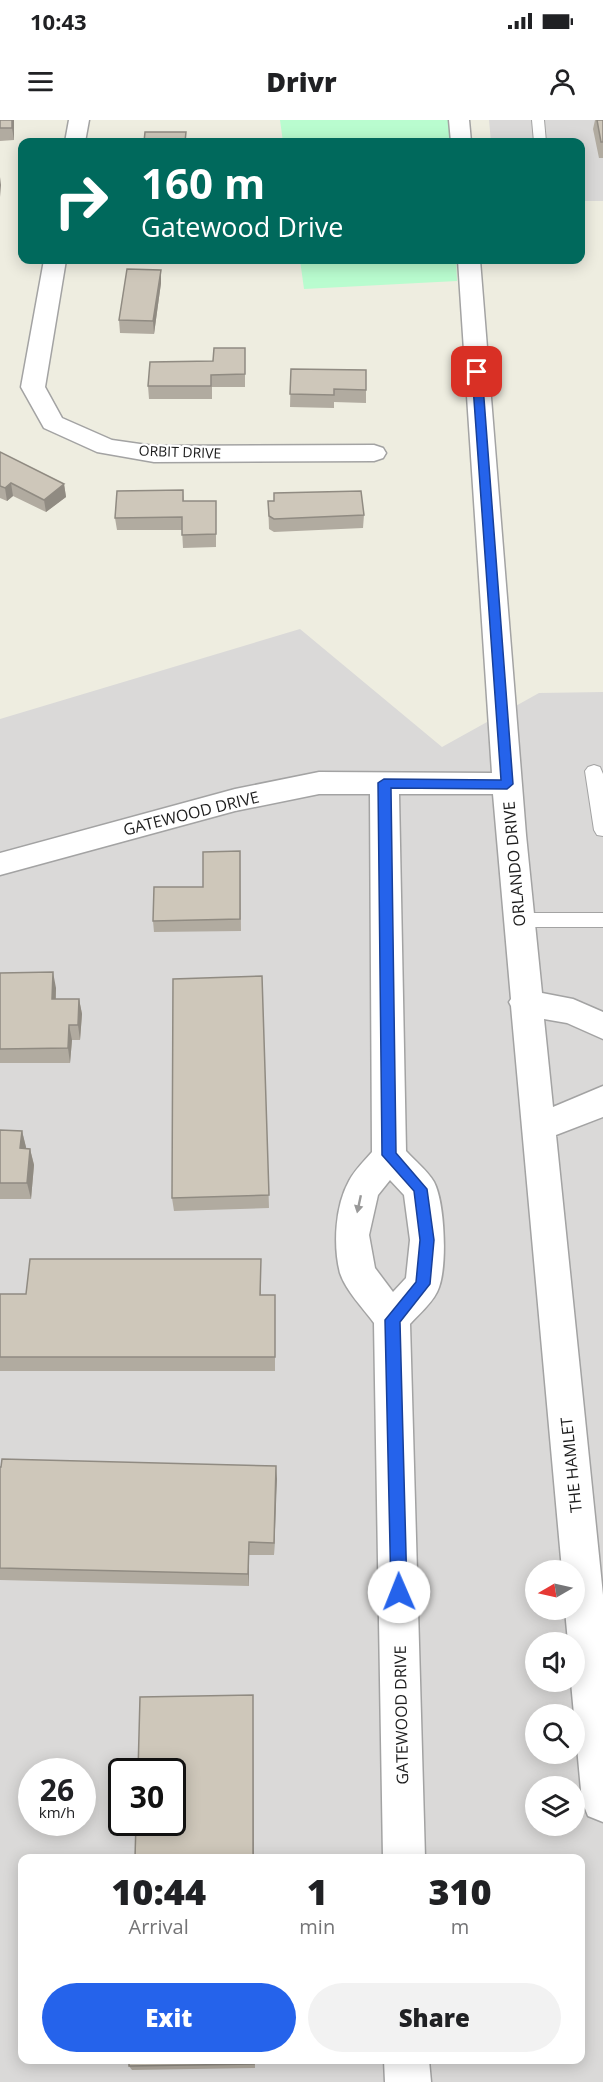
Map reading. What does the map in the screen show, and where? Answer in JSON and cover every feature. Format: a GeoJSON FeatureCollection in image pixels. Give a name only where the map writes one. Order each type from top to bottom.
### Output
{"type":"FeatureCollection","features":[{"type":"Feature","properties":{"kind":"street"},"geometry":{"type":"LineString","coordinates":[[76,138],[79,120]]}},
{"type":"Feature","properties":{"kind":"street"},"geometry":{"type":"LineString","coordinates":[[459,120],[461,138]]}},
{"type":"Feature","properties":{"kind":"street","name":"ORBIT DRIVE"},"geometry":{"type":"LineString","coordinates":[[54,264],[33,387],[53,423],[106,447],[154,454],[374,453]]}},
{"type":"Feature","properties":{"kind":"street","name":"ORLANDO DRIVE"},"geometry":{"type":"LineString","coordinates":[[469,264],[525,1002]]}},
{"type":"Feature","properties":{"kind":"street","name":"GATEWOOD DRIVE"},"geometry":{"type":"LineString","coordinates":[[0,864],[235,800],[319,783],[507,784]]}},
{"type":"Feature","properties":{"kind":"street"},"geometry":{"type":"LineString","coordinates":[[384,783],[389,1155],[362,1189],[352,1235],[358,1273],[393,1320],[423,1284],[427,1240],[420,1189],[389,1155]]}},
{"type":"Feature","properties":{"kind":"street"},"geometry":{"type":"LineString","coordinates":[[525,1002],[573,1012],[603,1026]]}},
{"type":"Feature","properties":{"kind":"street","name":"THE HAMLET"},"geometry":{"type":"LineString","coordinates":[[525,1002],[599,1709],[603,1801]]}},
{"type":"Feature","properties":{"kind":"street"},"geometry":{"type":"LineString","coordinates":[[538,1128],[603,1100]]}},
{"type":"Feature","properties":{"kind":"street","name":"GATEWOOD DRIVE"},"geometry":{"type":"LineString","coordinates":[[393,1320],[404,1854]]}},
{"type":"Feature","properties":{"kind":"street"},"geometry":{"type":"LineString","coordinates":[[407,2064],[408,2082]]}},
{"type":"Feature","properties":{"kind":"lane"},"geometry":{"type":"LineString","coordinates":[[538,120],[540,138]]}},
{"type":"Feature","properties":{"kind":"lane"},"geometry":{"type":"LineString","coordinates":[[594,771],[603,831]]}},
{"type":"Feature","properties":{"kind":"lane"},"geometry":{"type":"LineString","coordinates":[[519,920],[603,920]]}},
{"type":"Feature","properties":{"kind":"shaded area"},"geometry":{"type":"Polygon","coordinates":[[[489,120],[603,120],[603,201],[585,201],[585,138],[491,138],[489,120]]]}},
{"type":"Feature","properties":{"kind":"shaded area"},"geometry":{"type":"Polygon","coordinates":[[[300,629],[442,747],[539,693],[603,692],[603,2082],[0,2082],[0,719],[300,629]]]}},
{"type":"Feature","properties":{"kind":"green space"},"geometry":{"type":"Polygon","coordinates":[[[280,120],[449,120],[450,138],[282,138],[280,120]]]}},
{"type":"Feature","properties":{"kind":"green space"},"geometry":{"type":"Polygon","coordinates":[[[301,264],[456,264],[457,281],[304,289],[301,264]]]}},
{"type":"Feature","properties":{"kind":"building"},"geometry":{"type":"Polygon","coordinates":[[[0,120],[12,120],[12,128],[0,128],[0,120]]]}},
{"type":"Feature","properties":{"kind":"building"},"geometry":{"type":"Polygon","coordinates":[[[597,120],[603,120],[603,142],[601,142],[597,120]]]}},
{"type":"Feature","properties":{"kind":"building"},"geometry":{"type":"Polygon","coordinates":[[[145,132],[186,132],[185,138],[144,138],[145,132]]]}},
{"type":"Feature","properties":{"kind":"building"},"geometry":{"type":"Polygon","coordinates":[[[127,269],[161,270],[153,321],[119,320],[127,269]]]}},
{"type":"Feature","properties":{"kind":"building"},"geometry":{"type":"Polygon","coordinates":[[[214,348],[245,348],[245,374],[211,375],[211,386],[148,386],[150,362],[213,361],[214,348]]]}},
{"type":"Feature","properties":{"kind":"building"},"geometry":{"type":"Polygon","coordinates":[[[291,369],[366,370],[366,390],[334,389],[334,395],[290,394],[291,369]]]}},
{"type":"Feature","properties":{"kind":"building"},"geometry":{"type":"Polygon","coordinates":[[[0,452],[64,484],[44,500],[11,483],[5,488],[0,486],[0,452]]]}},
{"type":"Feature","properties":{"kind":"building"},"geometry":{"type":"Polygon","coordinates":[[[183,490],[183,501],[216,501],[216,534],[182,535],[182,517],[115,518],[117,491],[183,490]]]}},
{"type":"Feature","properties":{"kind":"building"},"geometry":{"type":"Polygon","coordinates":[[[361,491],[364,515],[274,519],[269,516],[268,501],[274,501],[274,493],[361,491]]]}},
{"type":"Feature","properties":{"kind":"building"},"geometry":{"type":"Polygon","coordinates":[[[240,851],[240,919],[153,921],[154,887],[203,887],[203,852],[240,851]]]}},
{"type":"Feature","properties":{"kind":"building"},"geometry":{"type":"Polygon","coordinates":[[[53,972],[52,999],[79,999],[78,1025],[69,1025],[68,1048],[0,1049],[0,973],[53,972]]]}},
{"type":"Feature","properties":{"kind":"building"},"geometry":{"type":"Polygon","coordinates":[[[262,976],[269,1195],[172,1198],[173,979],[262,976]]]}},
{"type":"Feature","properties":{"kind":"building"},"geometry":{"type":"Polygon","coordinates":[[[0,1130],[22,1131],[20,1148],[30,1149],[27,1183],[0,1183],[0,1130]]]}},
{"type":"Feature","properties":{"kind":"building"},"geometry":{"type":"Polygon","coordinates":[[[30,1259],[261,1259],[260,1295],[275,1295],[275,1357],[0,1357],[0,1294],[26,1294],[30,1259]]]}},
{"type":"Feature","properties":{"kind":"building"},"geometry":{"type":"Polygon","coordinates":[[[2,1459],[276,1466],[274,1543],[249,1542],[248,1574],[0,1568],[0,1467],[2,1459]]]}},
{"type":"Feature","properties":{"kind":"building"},"geometry":{"type":"Polygon","coordinates":[[[253,1695],[253,1854],[135,1854],[136,1836],[186,1836],[186,1758],[138,1758],[140,1697],[253,1695]]]}},
{"type":"Feature","properties":{"kind":"building"},"geometry":{"type":"Polygon","coordinates":[[[129,2064],[254,2064],[129,2066],[129,2064]]]}},
{"type":"Feature","properties":{"kind":"route"},"geometry":{"type":"LineString","coordinates":[[399,1592],[393,1320],[423,1284],[427,1240],[420,1189],[389,1155],[384,783],[507,784],[477,372]]}}]}
